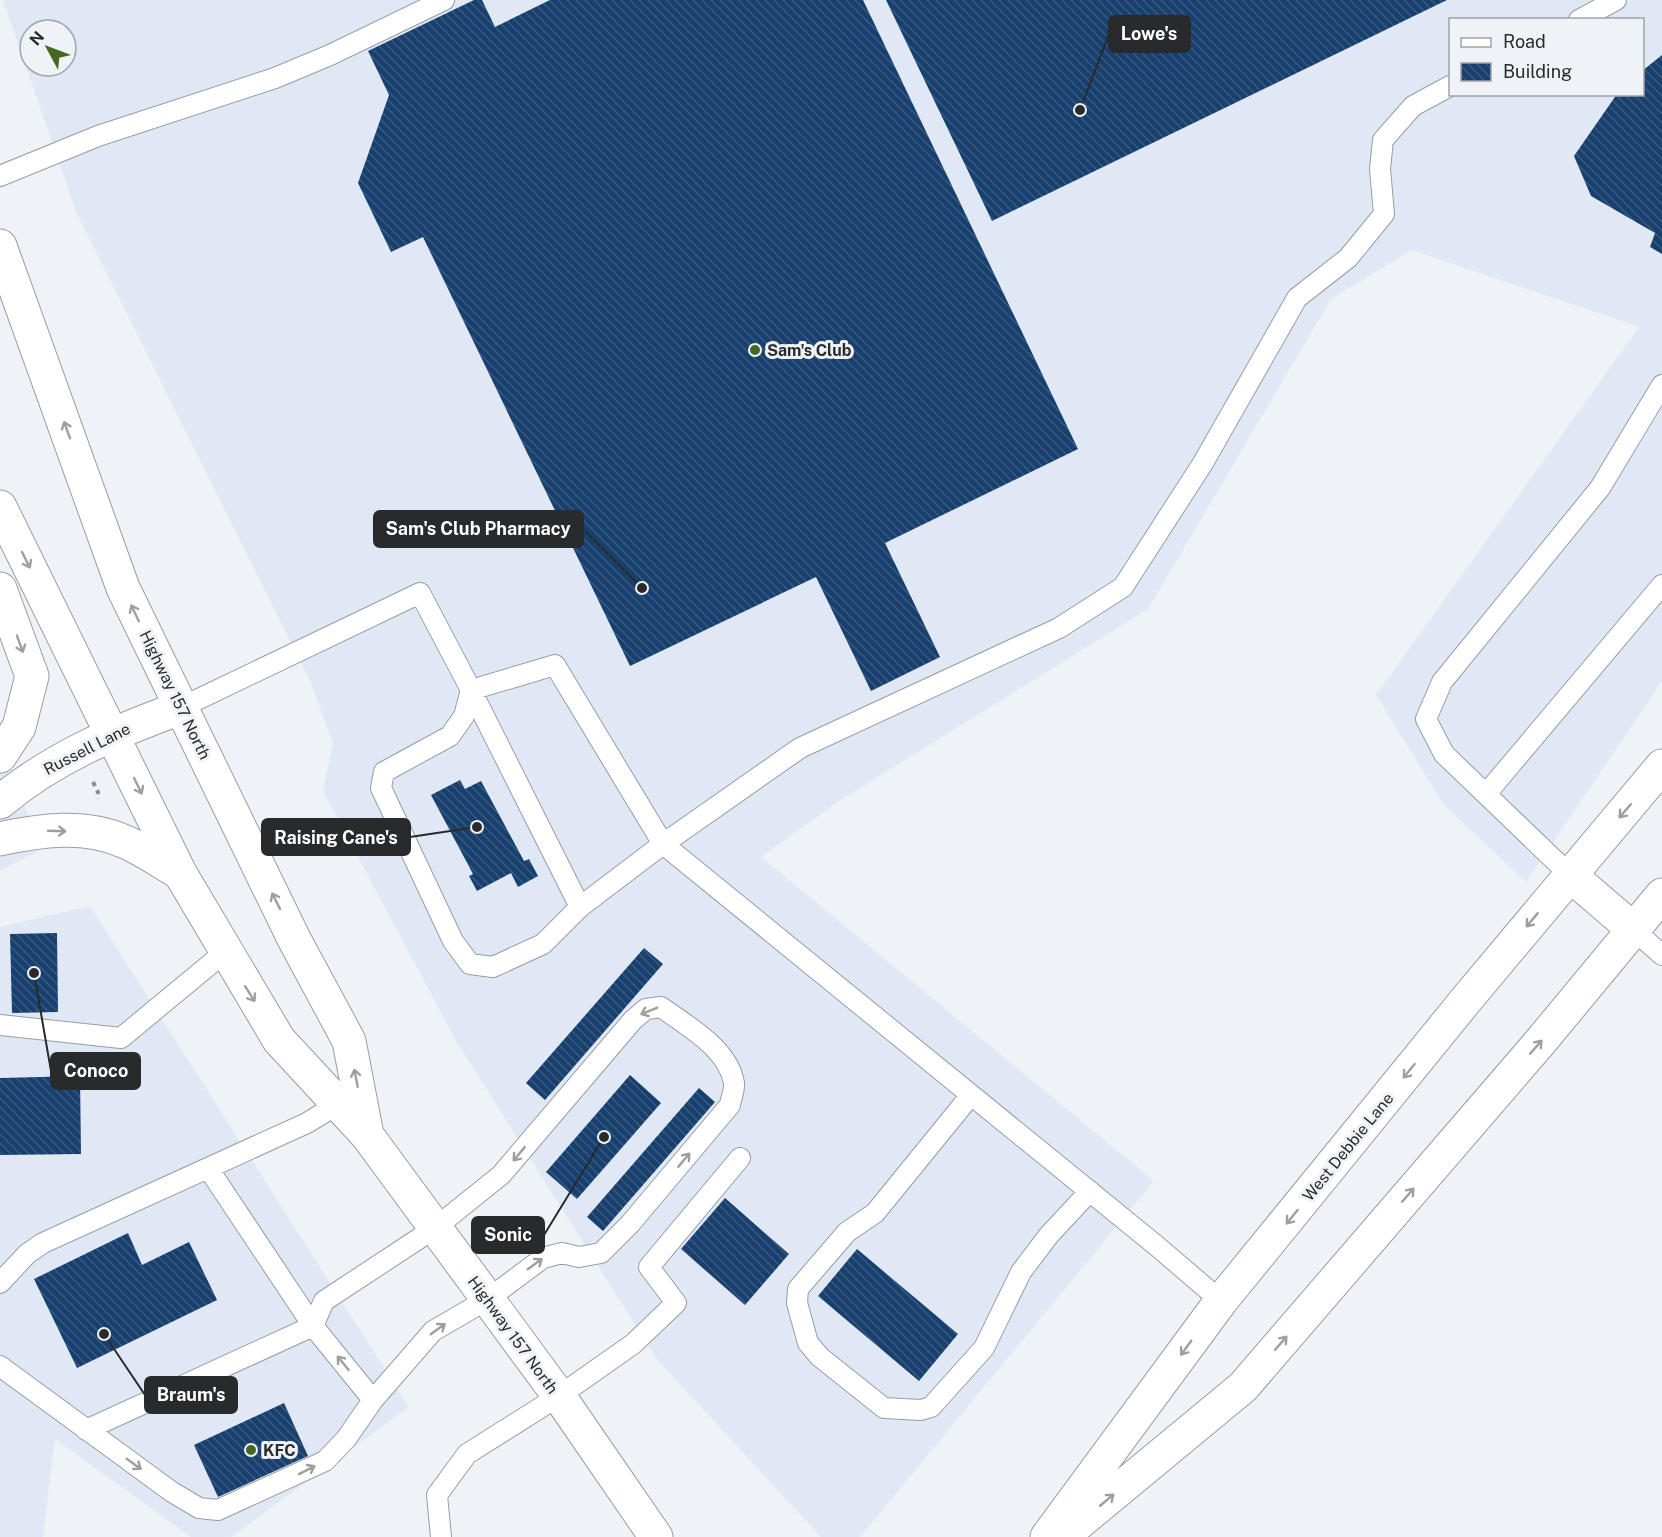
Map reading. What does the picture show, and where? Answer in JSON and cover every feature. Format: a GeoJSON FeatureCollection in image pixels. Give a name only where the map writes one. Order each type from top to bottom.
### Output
{"type":"FeatureCollection","features":[{"type":"Feature","properties":{"kind":"main road","name":"Highway 157 North"},"geometry":{"type":"LineString","coordinates":[[0,246],[123,588],[294,939],[349,1041],[367,1135]]}},
{"type":"Feature","properties":{"kind":"main road","name":"Highway 157 North"},"geometry":{"type":"LineString","coordinates":[[0,507],[180,873],[279,1040],[367,1135],[559,1396],[656,1537]]}},
{"type":"Feature","properties":{"kind":"main road"},"geometry":{"type":"LineString","coordinates":[[0,589],[32,676],[19,727],[0,756]]}},
{"type":"Feature","properties":{"kind":"main road","name":"Russell Lane"},"geometry":{"type":"LineString","coordinates":[[0,802],[24,782],[112,733],[180,708]]}},
{"type":"Feature","properties":{"kind":"main road","name":"West Debbie Lane"},"geometry":{"type":"LineString","coordinates":[[1047,1537],[1221,1301],[1662,766]]}},
{"type":"Feature","properties":{"kind":"main road"},"geometry":{"type":"LineString","coordinates":[[0,839],[40,830],[89,832],[123,841],[180,873]]}},
{"type":"Feature","properties":{"kind":"main road"},"geometry":{"type":"LineString","coordinates":[[1570,875],[1634,930]]}},
{"type":"Feature","properties":{"kind":"main road"},"geometry":{"type":"LineString","coordinates":[[1062,1537],[1243,1387],[1662,895]]}},
{"type":"Feature","properties":{"kind":"lane"},"geometry":{"type":"LineString","coordinates":[[0,176],[98,136],[285,74],[444,0]]}},
{"type":"Feature","properties":{"kind":"lane"},"geometry":{"type":"LineString","coordinates":[[1583,18],[1616,0]]}},
{"type":"Feature","properties":{"kind":"lane"},"geometry":{"type":"LineString","coordinates":[[471,690],[464,716],[450,736],[384,772],[381,788],[453,941],[470,964],[493,967],[543,944],[580,908],[663,844],[800,748],[1059,628],[1123,587],[1203,463],[1297,298],[1348,258],[1384,214],[1380,169],[1383,140],[1413,106],[1449,87]]}},
{"type":"Feature","properties":{"kind":"lane"},"geometry":{"type":"LineString","coordinates":[[1570,875],[1444,754],[1426,720],[1442,682],[1600,488],[1662,385]]}},
{"type":"Feature","properties":{"kind":"lane"},"geometry":{"type":"LineString","coordinates":[[1486,794],[1662,585]]}},
{"type":"Feature","properties":{"kind":"lane"},"geometry":{"type":"LineString","coordinates":[[180,708],[420,593],[580,908]]}},
{"type":"Feature","properties":{"kind":"lane"},"geometry":{"type":"LineString","coordinates":[[471,690],[555,664],[663,844],[1090,1191],[1221,1301]]}},
{"type":"Feature","properties":{"kind":"lane"},"geometry":{"type":"LineString","coordinates":[[1634,930],[1662,955]]}},
{"type":"Feature","properties":{"kind":"lane"},"geometry":{"type":"LineString","coordinates":[[0,1025],[121,1038],[225,952]]}},
{"type":"Feature","properties":{"kind":"lane"},"geometry":{"type":"LineString","coordinates":[[0,1366],[86,1430],[172,1492],[198,1508],[218,1510],[325,1461],[346,1439],[373,1400],[434,1331],[488,1299],[543,1258],[562,1253],[579,1257],[601,1253],[630,1224],[730,1105],[735,1085],[729,1064],[710,1044],[661,1007],[646,1009],[633,1020],[501,1175],[435,1228],[324,1301],[313,1326],[86,1430]]}},
{"type":"Feature","properties":{"kind":"lane"},"geometry":{"type":"LineString","coordinates":[[971,1095],[875,1213],[847,1232],[798,1289],[797,1303],[808,1344],[820,1357],[884,1408],[921,1410],[931,1407],[984,1348],[1021,1272],[1049,1235],[1090,1191]]}},
{"type":"Feature","properties":{"kind":"lane"},"geometry":{"type":"LineString","coordinates":[[0,1283],[27,1254],[43,1243],[308,1123],[338,1104]]}},
{"type":"Feature","properties":{"kind":"lane"},"geometry":{"type":"LineString","coordinates":[[441,1537],[437,1495],[467,1454],[559,1396],[633,1344],[676,1303],[649,1267],[740,1158]]}},
{"type":"Feature","properties":{"kind":"lane"},"geometry":{"type":"LineString","coordinates":[[208,1168],[313,1326],[373,1400]]}},
{"type":"Feature","properties":{"kind":"path"},"geometry":{"type":"LineString","coordinates":[[92,780],[99,792]]}},
{"type":"Feature","properties":{"kind":"shaded area"},"geometry":{"type":"Polygon","coordinates":[[[3,0],[1662,0],[1662,681],[1526,882],[1444,805],[1376,695],[1639,327],[1412,250],[1331,299],[1148,609],[839,801],[761,857],[1154,1181],[860,1537],[821,1537],[656,1358],[455,1039],[323,791],[333,743],[310,681],[77,214],[30,78],[78,78],[78,18],[18,18],[18,43],[3,0]]]}},
{"type":"Feature","properties":{"kind":"shaded area"},"geometry":{"type":"Polygon","coordinates":[[[0,755],[44,848],[0,871],[0,755]]]}},
{"type":"Feature","properties":{"kind":"shaded area"},"geometry":{"type":"Polygon","coordinates":[[[90,906],[409,1407],[231,1537],[191,1537],[55,1439],[43,1537],[0,1537],[0,927],[90,906]]]}},
{"type":"Feature","properties":{"kind":"building","name":"Sam's Club"},"geometry":{"type":"Polygon","coordinates":[[[474,0],[482,0],[495,27],[550,0],[863,0],[1078,449],[885,543],[940,657],[871,691],[816,577],[630,666],[423,237],[391,252],[358,183],[389,95],[368,51],[474,0]]]}},
{"type":"Feature","properties":{"kind":"building"},"geometry":{"type":"Polygon","coordinates":[[[886,0],[1447,0],[992,221],[886,0]]]}},
{"type":"Feature","properties":{"kind":"building"},"geometry":{"type":"Polygon","coordinates":[[[1662,55],[1662,254],[1650,247],[1655,233],[1591,196],[1574,156],[1616,96],[1644,96],[1644,69],[1662,55]]]}},
{"type":"Feature","properties":{"kind":"building"},"geometry":{"type":"Polygon","coordinates":[[[460,780],[465,789],[481,781],[524,861],[529,859],[538,876],[518,887],[511,873],[477,891],[469,876],[473,874],[431,795],[460,780]]]}},
{"type":"Feature","properties":{"kind":"building"},"geometry":{"type":"Polygon","coordinates":[[[57,933],[58,1012],[12,1013],[10,934],[57,933]]]}},
{"type":"Feature","properties":{"kind":"building"},"geometry":{"type":"Polygon","coordinates":[[[644,948],[663,964],[545,1100],[526,1083],[644,948]]]}},
{"type":"Feature","properties":{"kind":"building"},"geometry":{"type":"Polygon","coordinates":[[[630,1075],[661,1103],[577,1199],[546,1172],[630,1075]]]}},
{"type":"Feature","properties":{"kind":"building"},"geometry":{"type":"Polygon","coordinates":[[[80,1076],[81,1154],[0,1155],[0,1078],[80,1076]]]}},
{"type":"Feature","properties":{"kind":"building"},"geometry":{"type":"Polygon","coordinates":[[[699,1088],[715,1102],[603,1231],[587,1217],[699,1088]]]}},
{"type":"Feature","properties":{"kind":"building"},"geometry":{"type":"Polygon","coordinates":[[[725,1198],[789,1254],[745,1305],[681,1249],[725,1198]]]}},
{"type":"Feature","properties":{"kind":"building"},"geometry":{"type":"Polygon","coordinates":[[[128,1233],[142,1265],[189,1242],[217,1300],[77,1368],[34,1279],[128,1233]]]}},
{"type":"Feature","properties":{"kind":"building"},"geometry":{"type":"Polygon","coordinates":[[[857,1249],[958,1334],[919,1381],[818,1296],[857,1249]]]}},
{"type":"Feature","properties":{"kind":"building","name":"KFC"},"geometry":{"type":"Polygon","coordinates":[[[284,1403],[308,1456],[218,1497],[194,1445],[284,1403]]]}},
{"type":"Feature","properties":{"kind":"place","name":"Lowe's"},"geometry":{"type":"Point","coordinates":[1080,110]}},
{"type":"Feature","properties":{"kind":"place","name":"Sam's Club"},"geometry":{"type":"Point","coordinates":[755,350]}},
{"type":"Feature","properties":{"kind":"place","name":"Sam's Club Pharmacy"},"geometry":{"type":"Point","coordinates":[642,588]}},
{"type":"Feature","properties":{"kind":"place","name":"Raising Cane's"},"geometry":{"type":"Point","coordinates":[477,827]}},
{"type":"Feature","properties":{"kind":"place","name":"Conoco"},"geometry":{"type":"Point","coordinates":[34,973]}},
{"type":"Feature","properties":{"kind":"place","name":"Sonic"},"geometry":{"type":"Point","coordinates":[604,1137]}},
{"type":"Feature","properties":{"kind":"place","name":"Braum's"},"geometry":{"type":"Point","coordinates":[104,1334]}},
{"type":"Feature","properties":{"kind":"place","name":"KFC"},"geometry":{"type":"Point","coordinates":[251,1450]}}]}
